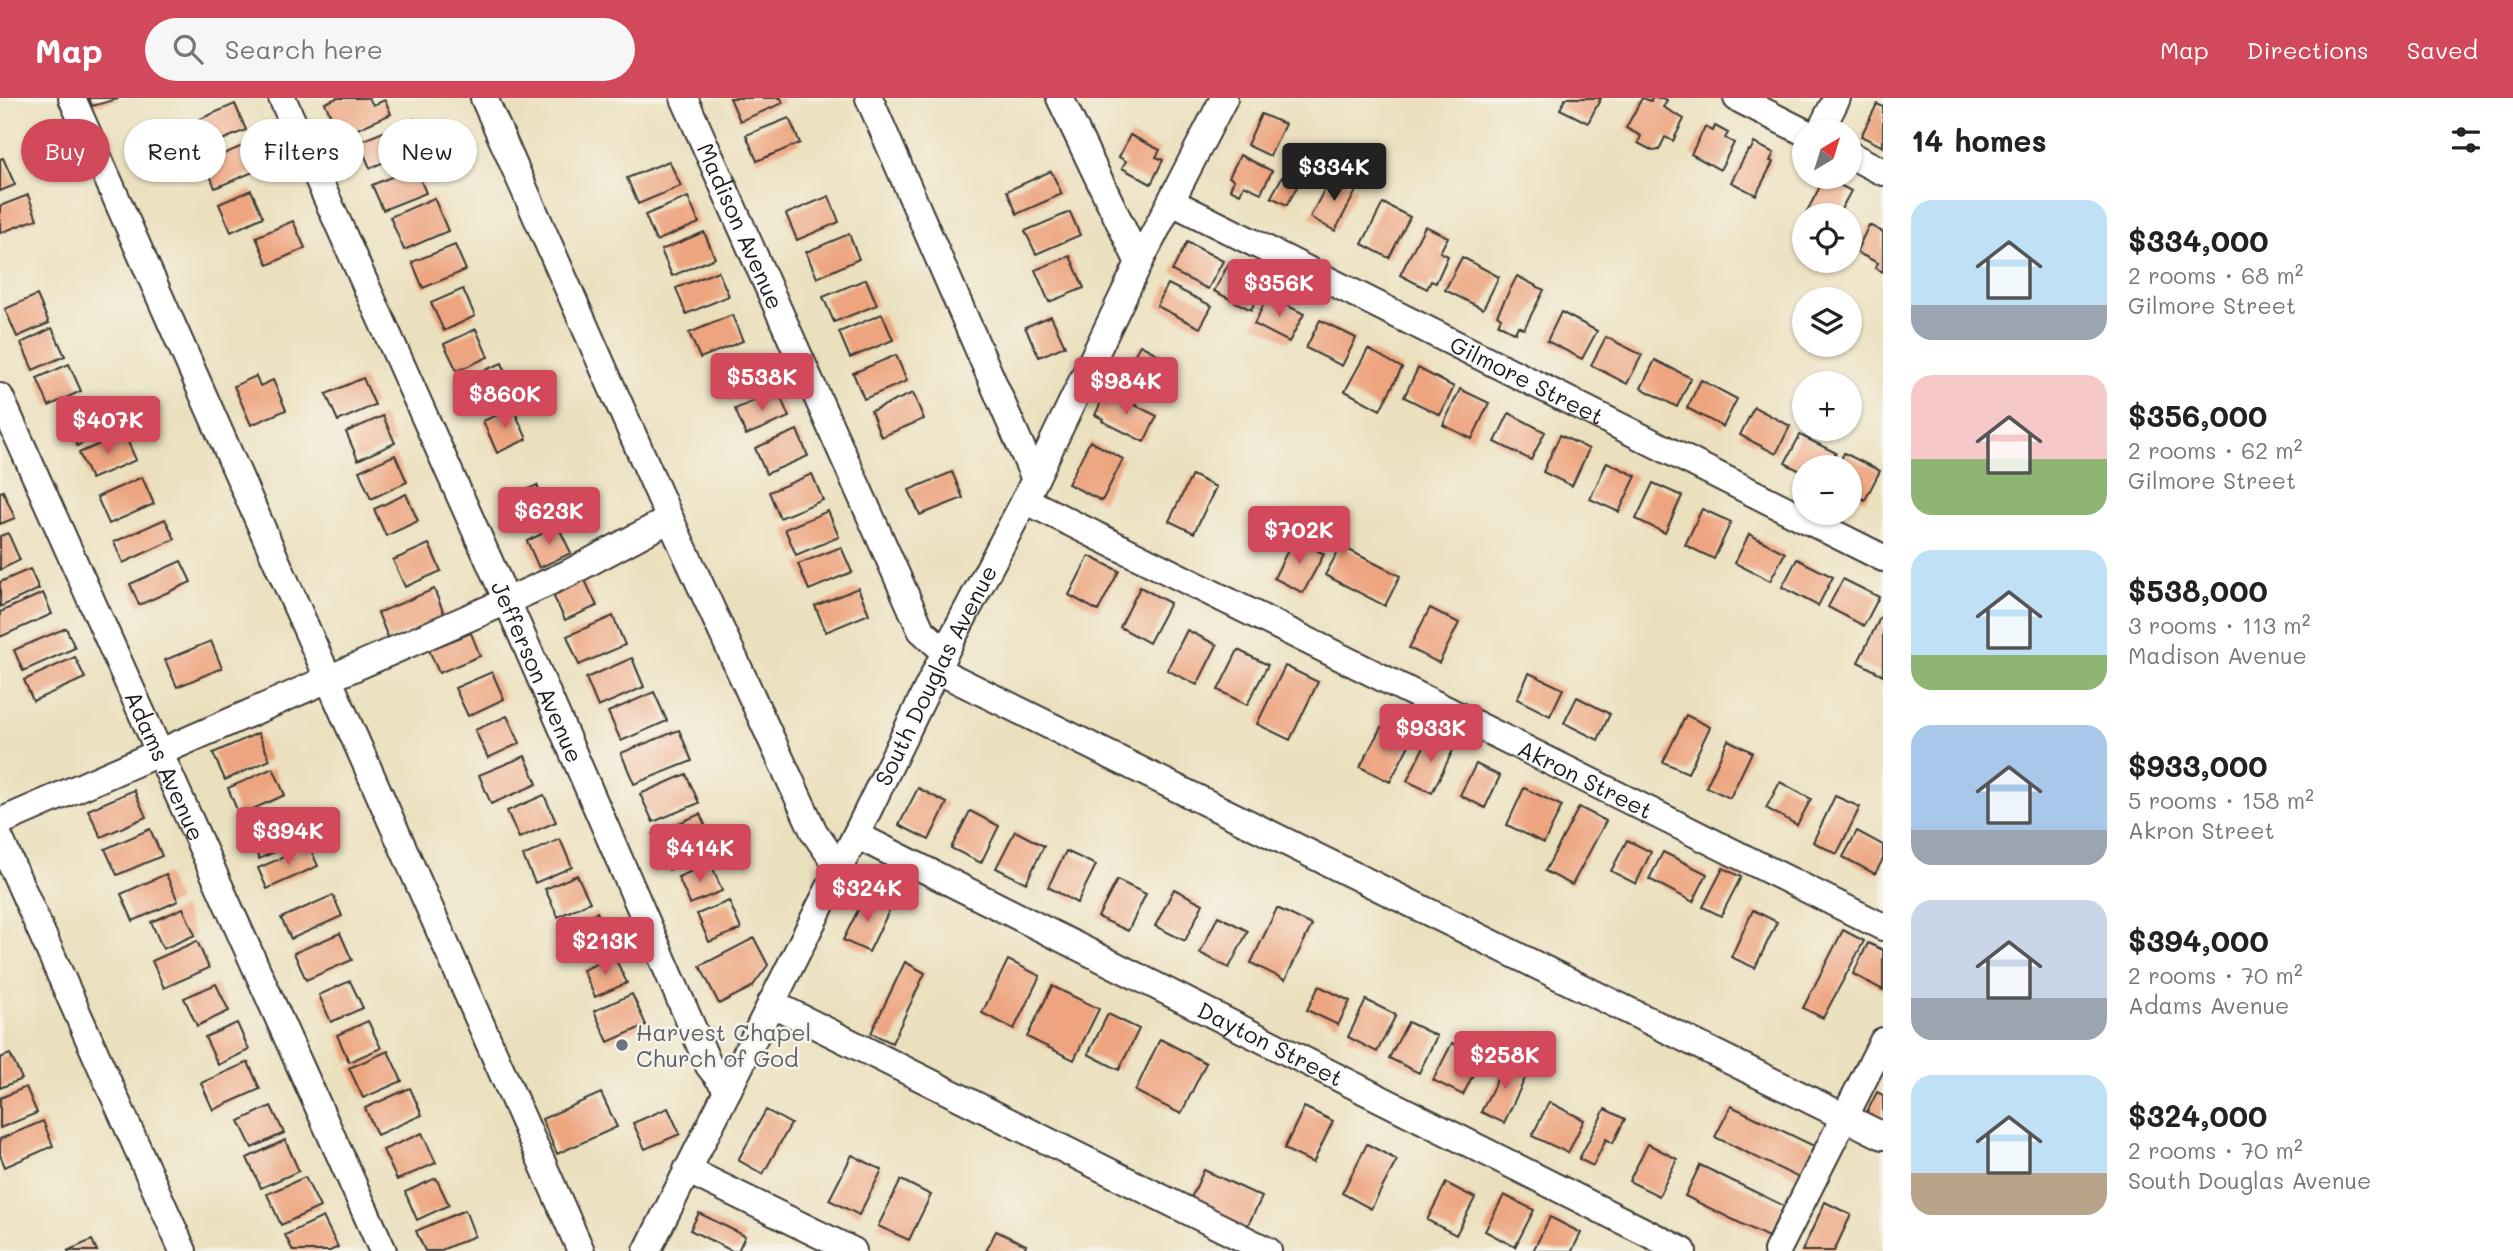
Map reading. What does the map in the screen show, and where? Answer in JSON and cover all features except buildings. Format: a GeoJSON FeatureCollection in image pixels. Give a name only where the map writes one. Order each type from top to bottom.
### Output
{"type":"FeatureCollection","features":[{"type":"Feature","properties":{"kind":"street"},"geometry":{"type":"LineString","coordinates":[[72,98],[580,1251]]}},
{"type":"Feature","properties":{"kind":"street","name":"Jefferson Avenue"},"geometry":{"type":"LineString","coordinates":[[282,98],[507,601],[709,1066],[728,1090]]}},
{"type":"Feature","properties":{"kind":"street"},"geometry":{"type":"LineString","coordinates":[[484,98],[670,519],[814,832],[839,868]]}},
{"type":"Feature","properties":{"kind":"street","name":"Madison Avenue"},"geometry":{"type":"LineString","coordinates":[[684,98],[921,630],[941,661],[1883,1136]]}},
{"type":"Feature","properties":{"kind":"street"},"geometry":{"type":"LineString","coordinates":[[869,98],[1030,489]]}},
{"type":"Feature","properties":{"kind":"street"},"geometry":{"type":"LineString","coordinates":[[1060,98],[1139,263]]}},
{"type":"Feature","properties":{"kind":"street","name":"South Douglas Avenue"},"geometry":{"type":"LineString","coordinates":[[647,1251],[941,661],[1030,489],[1139,263],[1224,98]]}},
{"type":"Feature","properties":{"kind":"street"},"geometry":{"type":"LineString","coordinates":[[1737,98],[1792,126]]}},
{"type":"Feature","properties":{"kind":"street"},"geometry":{"type":"LineString","coordinates":[[1827,119],[1838,98]]}},
{"type":"Feature","properties":{"kind":"street"},"geometry":{"type":"LineString","coordinates":[[1862,161],[1883,172]]}},
{"type":"Feature","properties":{"kind":"street","name":"Gilmore Street"},"geometry":{"type":"LineString","coordinates":[[1172,201],[1883,558]]}},
{"type":"Feature","properties":{"kind":"street","name":"Adams Avenue"},"geometry":{"type":"LineString","coordinates":[[0,397],[383,1251]]}},
{"type":"Feature","properties":{"kind":"street","name":"Akron Street"},"geometry":{"type":"LineString","coordinates":[[1030,489],[1883,927]]}},
{"type":"Feature","properties":{"kind":"street"},"geometry":{"type":"LineString","coordinates":[[0,822],[161,754],[569,573],[670,519]]}},
{"type":"Feature","properties":{"kind":"street","name":"Dayton Street"},"geometry":{"type":"LineString","coordinates":[[856,835],[1683,1251]]}},
{"type":"Feature","properties":{"kind":"street"},"geometry":{"type":"LineString","coordinates":[[0,839],[183,1251]]}},
{"type":"Feature","properties":{"kind":"street"},"geometry":{"type":"LineString","coordinates":[[771,1003],[1268,1251]]}},
{"type":"Feature","properties":{"kind":"street"},"geometry":{"type":"LineString","coordinates":[[1777,1251],[1883,1041]]}},
{"type":"Feature","properties":{"kind":"street"},"geometry":{"type":"LineString","coordinates":[[687,1170],[853,1251]]}},
{"type":"Feature","properties":{"kind":"place","name":"Harvest Chapel Church of God"},"geometry":{"type":"Point","coordinates":[622,1045]}}]}
